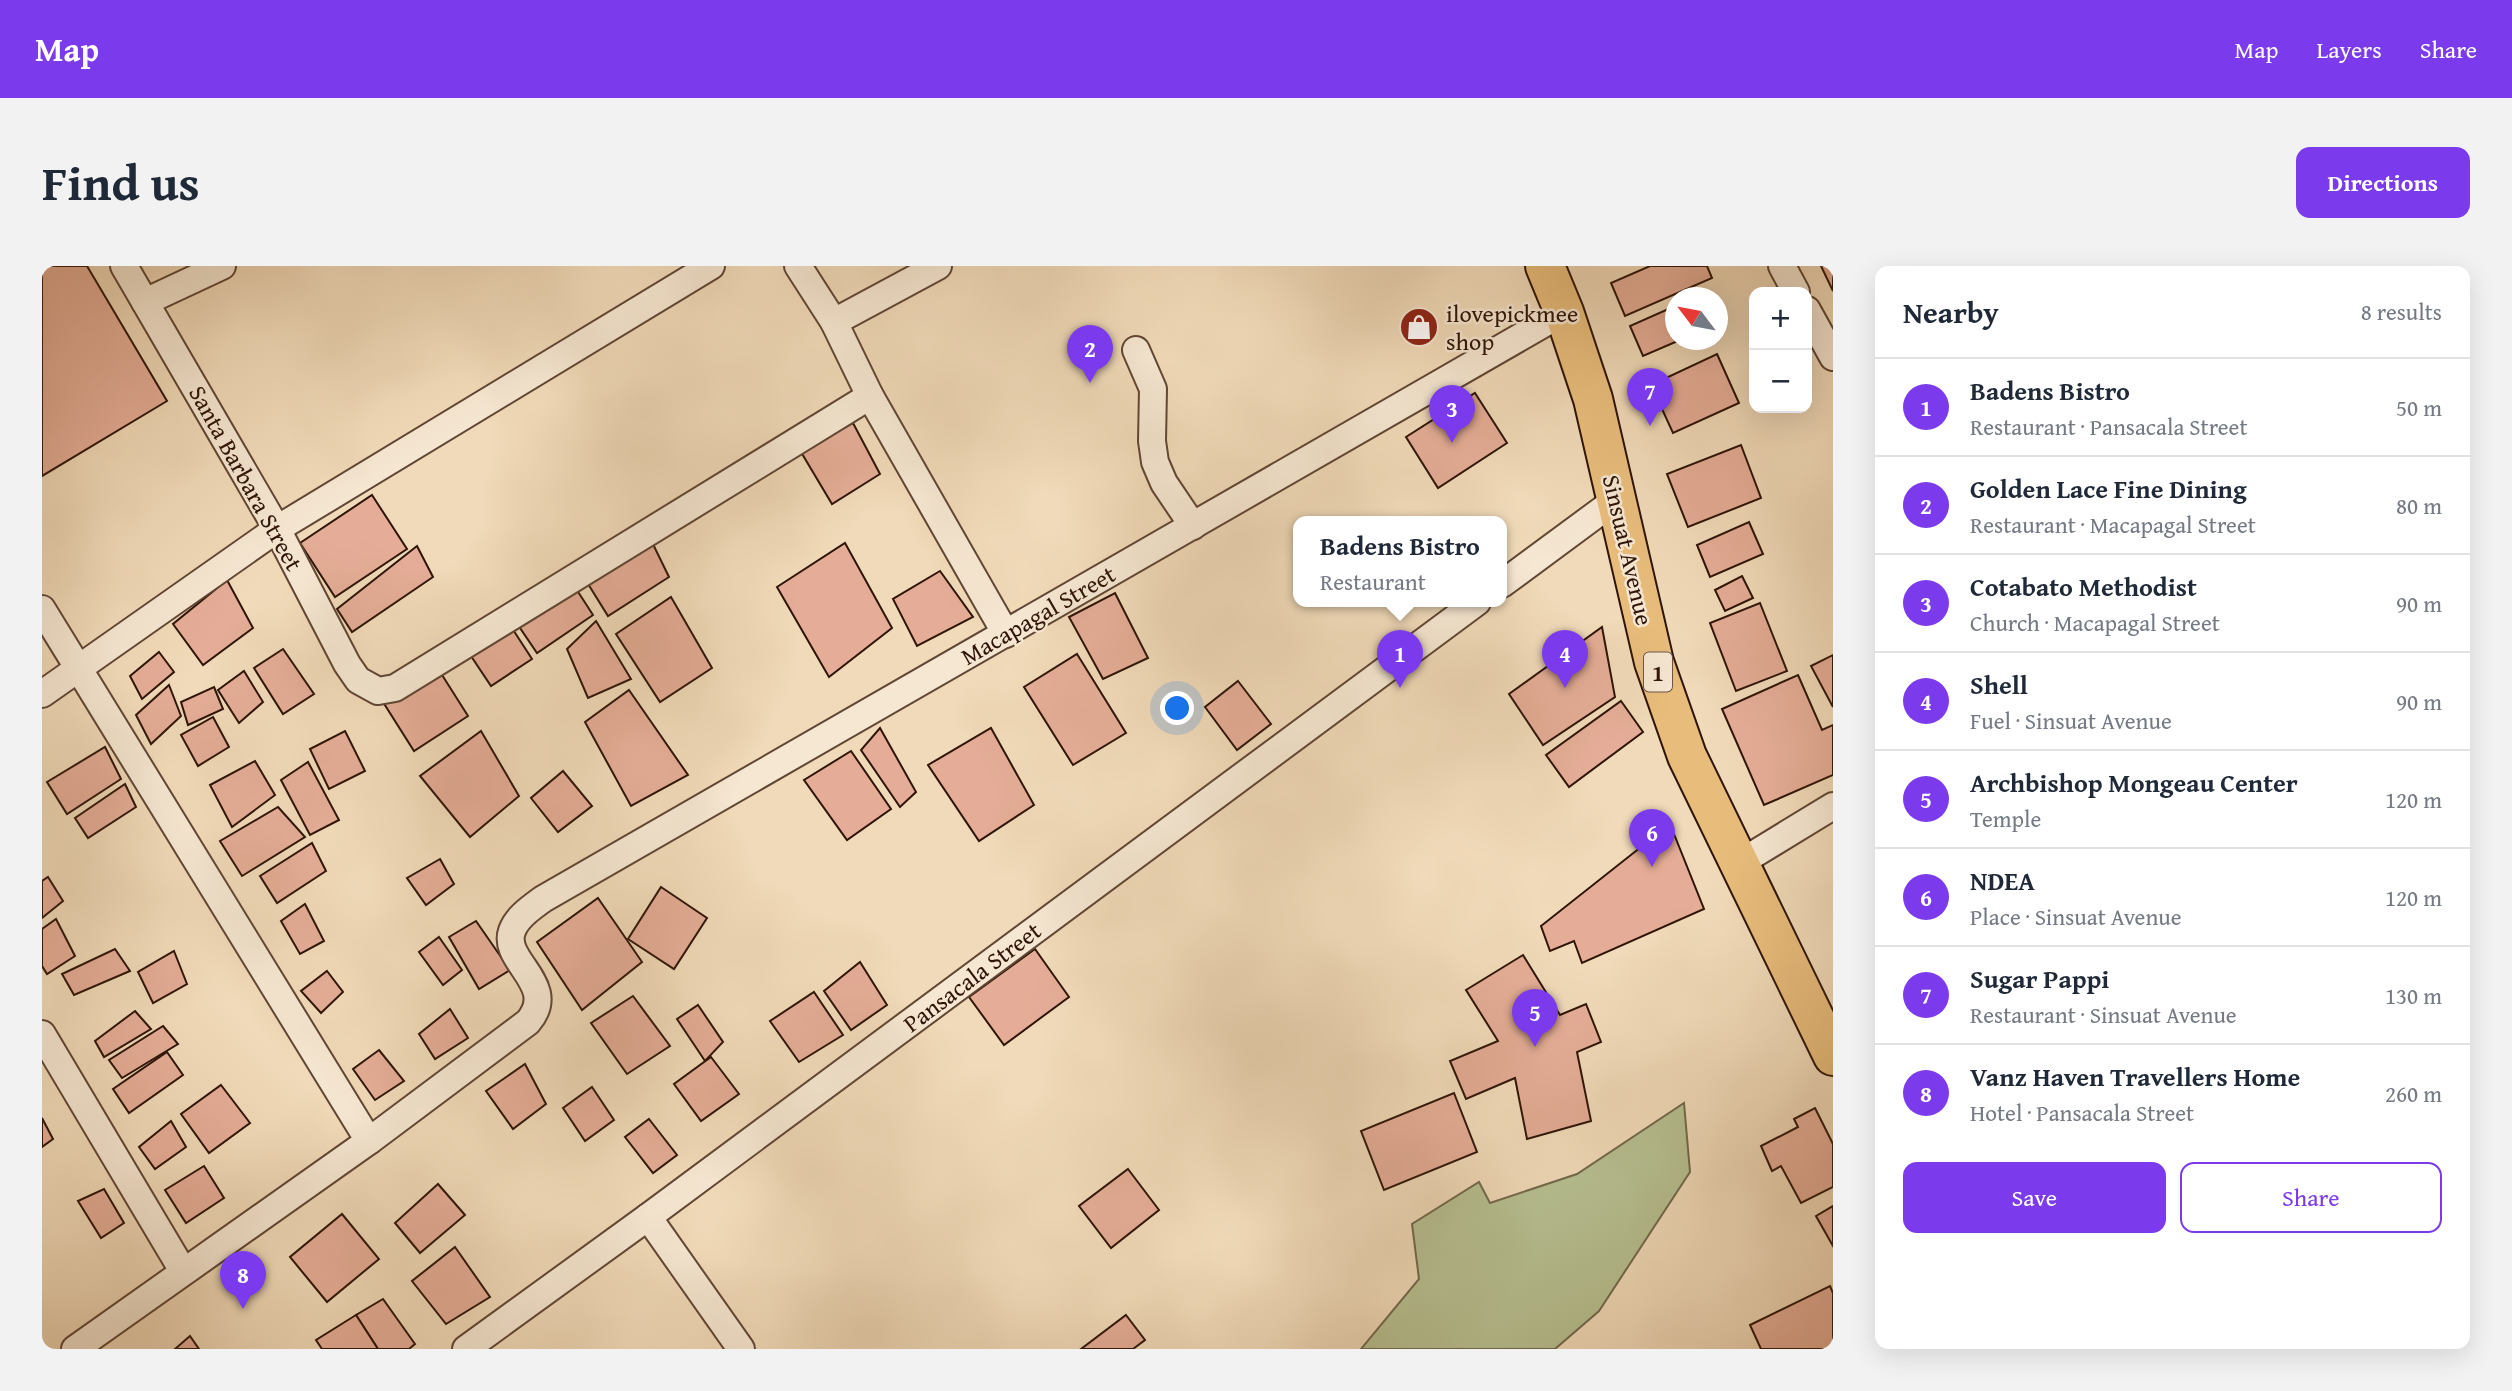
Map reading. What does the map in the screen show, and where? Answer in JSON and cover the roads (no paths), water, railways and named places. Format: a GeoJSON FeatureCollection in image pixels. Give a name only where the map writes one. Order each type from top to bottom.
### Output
{"type":"FeatureCollection","features":[{"type":"Feature","properties":{"kind":"main road","name":"Sinsuat Avenue"},"geometry":{"type":"LineString","coordinates":[[1545,266],[1564,312],[1593,400],[1654,662],[1687,755],[1833,1056]]}},
{"type":"Feature","properties":{"kind":"street","name":"Santa Barbara Street"},"geometry":{"type":"LineString","coordinates":[[124,266],[277,529],[347,664],[358,680],[378,691],[395,688],[870,396]]}},
{"type":"Feature","properties":{"kind":"street"},"geometry":{"type":"LineString","coordinates":[[145,302],[222,266]]}},
{"type":"Feature","properties":{"kind":"street"},"geometry":{"type":"LineString","coordinates":[[42,694],[277,529],[711,266]]}},
{"type":"Feature","properties":{"kind":"street"},"geometry":{"type":"LineString","coordinates":[[798,266],[834,322],[870,396],[1006,634]]}},
{"type":"Feature","properties":{"kind":"street"},"geometry":{"type":"LineString","coordinates":[[834,322],[938,266]]}},
{"type":"Feature","properties":{"kind":"street"},"geometry":{"type":"LineString","coordinates":[[1782,266],[1794,287]]}},
{"type":"Feature","properties":{"kind":"street","name":"Macapagal Street"},"geometry":{"type":"LineString","coordinates":[[369,1141],[528,1022],[538,1011],[539,996],[513,947],[510,935],[516,923],[543,899],[1564,312]]}},
{"type":"Feature","properties":{"kind":"street"},"geometry":{"type":"LineString","coordinates":[[1812,319],[1833,357]]}},
{"type":"Feature","properties":{"kind":"street"},"geometry":{"type":"LineString","coordinates":[[1136,350],[1153,389],[1152,441],[1155,462],[1164,484],[1193,526]]}},
{"type":"Feature","properties":{"kind":"street"},"geometry":{"type":"LineString","coordinates":[[1507,580],[1617,499]]}},
{"type":"Feature","properties":{"kind":"street","name":"Pansacala Street"},"geometry":{"type":"LineString","coordinates":[[466,1349],[1470,607]]}},
{"type":"Feature","properties":{"kind":"street"},"geometry":{"type":"LineString","coordinates":[[42,609],[369,1141],[75,1349]]}},
{"type":"Feature","properties":{"kind":"street"},"geometry":{"type":"LineString","coordinates":[[1738,864],[1833,806]]}},
{"type":"Feature","properties":{"kind":"street"},"geometry":{"type":"LineString","coordinates":[[42,1034],[183,1271]]}},
{"type":"Feature","properties":{"kind":"street"},"geometry":{"type":"LineString","coordinates":[[648,1217],[741,1349]]}},
{"type":"Feature","properties":{"kind":"place","name":"ilovepickmee shop"},"geometry":{"type":"Point","coordinates":[1419,327]}},
{"type":"Feature","properties":{"kind":"place","name":"Golden Lace Fine Dining"},"geometry":{"type":"Point","coordinates":[1090,383]}},
{"type":"Feature","properties":{"kind":"place","name":"Sugar Pappi"},"geometry":{"type":"Point","coordinates":[1650,426]}},
{"type":"Feature","properties":{"kind":"place","name":"Cotabato Methodist"},"geometry":{"type":"Point","coordinates":[1452,443]}},
{"type":"Feature","properties":{"kind":"place","name":"Badens Bistro"},"geometry":{"type":"Point","coordinates":[1400,688]}},
{"type":"Feature","properties":{"kind":"place","name":"Shell"},"geometry":{"type":"Point","coordinates":[1565,688]}},
{"type":"Feature","properties":{"kind":"place","name":"NDEA"},"geometry":{"type":"Point","coordinates":[1652,867]}},
{"type":"Feature","properties":{"kind":"place","name":"Archbishop Mongeau Center"},"geometry":{"type":"Point","coordinates":[1535,1047]}},
{"type":"Feature","properties":{"kind":"place","name":"Vanz Haven Travellers Home"},"geometry":{"type":"Point","coordinates":[243,1309]}}]}
